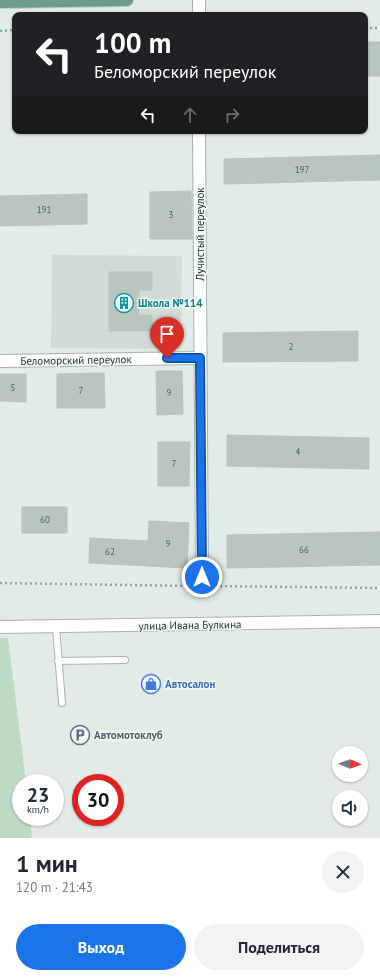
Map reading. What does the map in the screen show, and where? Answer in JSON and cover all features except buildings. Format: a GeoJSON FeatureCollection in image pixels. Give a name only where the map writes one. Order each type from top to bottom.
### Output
{"type":"FeatureCollection","features":[{"type":"Feature","properties":{"kind":"main road"},"geometry":{"type":"LineString","coordinates":[[0,2],[127,0]]}},
{"type":"Feature","properties":{"kind":"street"},"geometry":{"type":"LineString","coordinates":[[199,0],[199,12]]}},
{"type":"Feature","properties":{"kind":"street","name":"Лучистый переулок"},"geometry":{"type":"LineString","coordinates":[[200,134],[202,583]]}},
{"type":"Feature","properties":{"kind":"street","name":"Беломорский переулок"},"geometry":{"type":"LineString","coordinates":[[0,361],[200,358]]}},
{"type":"Feature","properties":{"kind":"street","name":"улица Ивана Булкина"},"geometry":{"type":"LineString","coordinates":[[0,627],[380,622]]}},
{"type":"Feature","properties":{"kind":"lane"},"geometry":{"type":"LineString","coordinates":[[56,627],[62,703]]}},
{"type":"Feature","properties":{"kind":"lane"},"geometry":{"type":"LineString","coordinates":[[58,661],[125,660]]}},
{"type":"Feature","properties":{"kind":"path"},"geometry":{"type":"LineString","coordinates":[[368,28],[380,28]]}},
{"type":"Feature","properties":{"kind":"path"},"geometry":{"type":"LineString","coordinates":[[0,31],[12,30]]}},
{"type":"Feature","properties":{"kind":"path"},"geometry":{"type":"LineString","coordinates":[[0,583],[202,583],[380,588]]}},
{"type":"Feature","properties":{"kind":"shaded area"},"geometry":{"type":"Polygon","coordinates":[[[52,255],[182,256],[181,349],[51,348],[52,255]]]}},
{"type":"Feature","properties":{"kind":"green space"},"geometry":{"type":"Polygon","coordinates":[[[0,638],[8,638],[25,774],[12,774],[12,826],[31,826],[32,838],[0,838],[0,638]]]}},
{"type":"Feature","properties":{"kind":"place","name":"Школа №114"},"geometry":{"type":"Point","coordinates":[124,303]}},
{"type":"Feature","properties":{"kind":"place","name":"Автосалон"},"geometry":{"type":"Point","coordinates":[151,684]}},
{"type":"Feature","properties":{"kind":"place","name":"Автомотоклуб"},"geometry":{"type":"Point","coordinates":[80,735]}},
{"type":"Feature","properties":{"kind":"route"},"geometry":{"type":"LineString","coordinates":[[167,358],[200,358],[202,577]]}}]}
